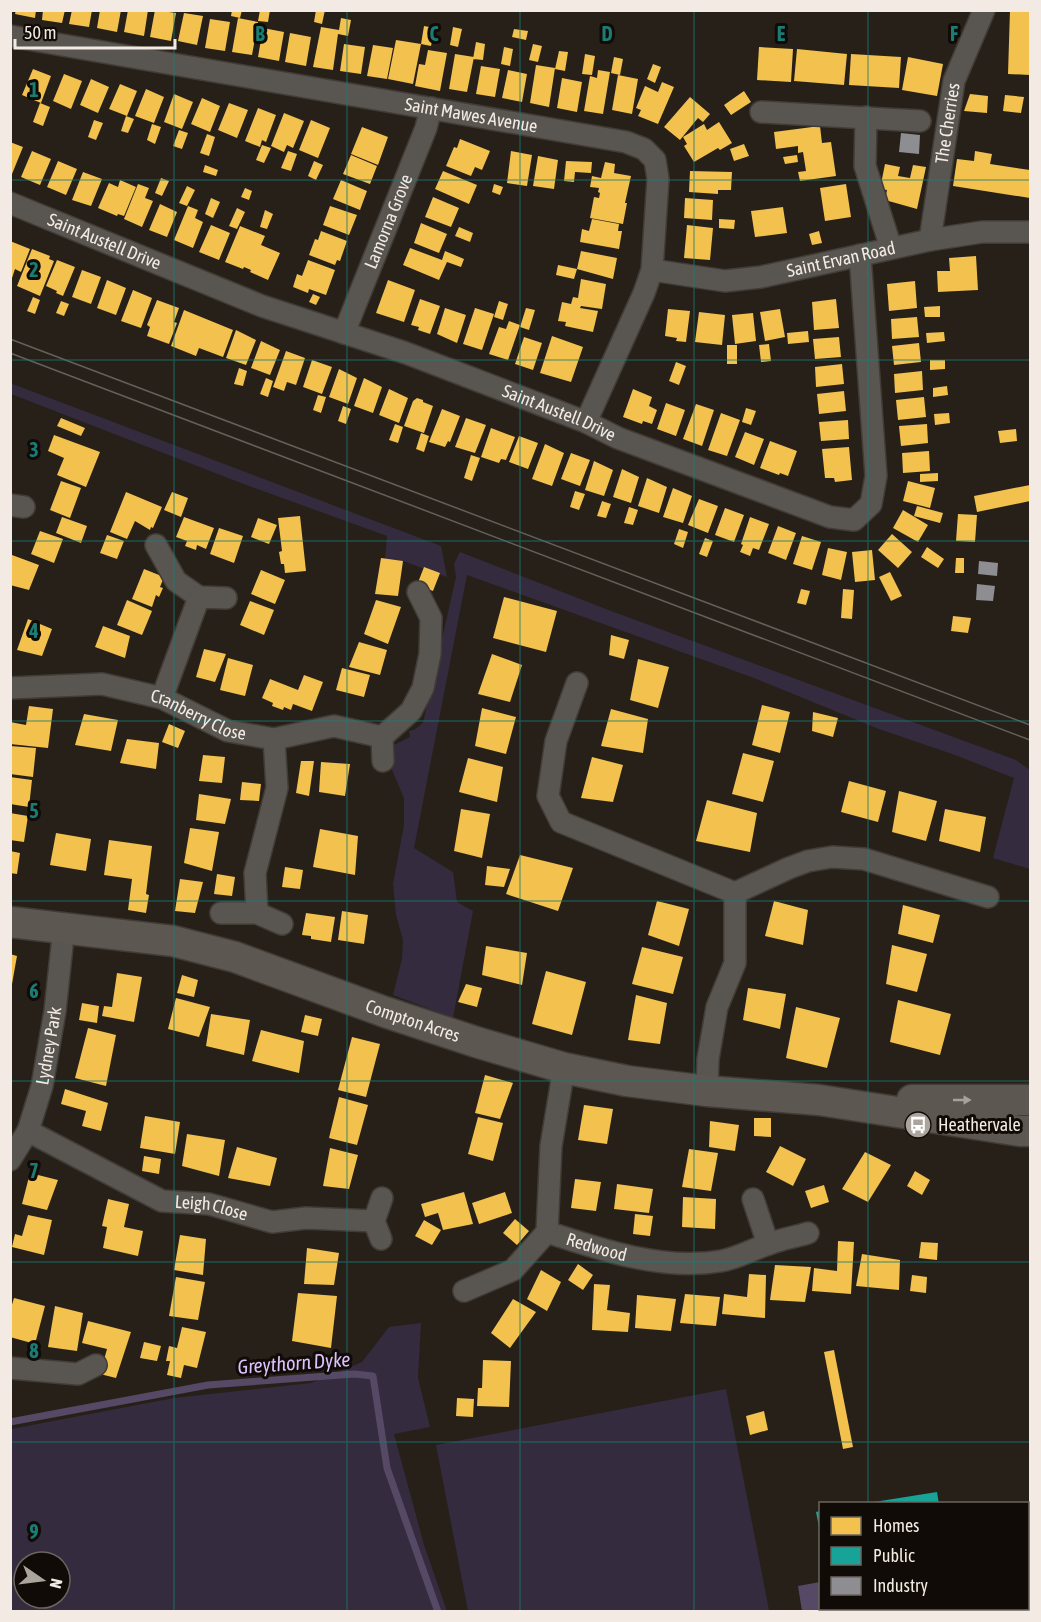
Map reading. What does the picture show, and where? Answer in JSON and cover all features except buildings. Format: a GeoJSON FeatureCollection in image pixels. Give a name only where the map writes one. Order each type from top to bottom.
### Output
{"type":"FeatureCollection","features":[{"type":"Feature","properties":{"kind":"street","name":"The Cherries"},"geometry":{"type":"LineString","coordinates":[[930,240],[954,81],[984,10]]}},
{"type":"Feature","properties":{"kind":"street","name":"Saint Mawes Avenue"},"geometry":{"type":"LineString","coordinates":[[10,36],[626,142],[644,149],[655,160],[658,179],[652,270],[645,293],[586,422]]}},
{"type":"Feature","properties":{"kind":"street","name":"Lamorna Grove"},"geometry":{"type":"LineString","coordinates":[[344,333],[426,128],[431,108]]}},
{"type":"Feature","properties":{"kind":"street"},"geometry":{"type":"LineString","coordinates":[[761,112],[920,121]]}},
{"type":"Feature","properties":{"kind":"street"},"geometry":{"type":"LineString","coordinates":[[866,117],[865,166],[891,248]]}},
{"type":"Feature","properties":{"kind":"street","name":"Saint Austell Drive"},"geometry":{"type":"LineString","coordinates":[[10,203],[262,306],[406,353],[586,422],[618,438],[830,517],[854,520],[871,504],[876,476],[860,255]]}},
{"type":"Feature","properties":{"kind":"street","name":"Saint Ervan Road"},"geometry":{"type":"LineString","coordinates":[[652,270],[725,281],[761,277],[930,240],[982,232],[1030,232]]}},
{"type":"Feature","properties":{"kind":"street"},"geometry":{"type":"LineString","coordinates":[[156,545],[176,580],[199,597],[226,598]]}},
{"type":"Feature","properties":{"kind":"street"},"geometry":{"type":"LineString","coordinates":[[383,760],[382,737],[411,711],[423,688],[430,654],[432,618],[418,592]]}},
{"type":"Feature","properties":{"kind":"street"},"geometry":{"type":"LineString","coordinates":[[162,698],[199,597]]}},
{"type":"Feature","properties":{"kind":"street"},"geometry":{"type":"LineString","coordinates":[[578,683],[556,741],[548,796],[561,822],[735,893],[789,868],[808,861],[832,857],[864,859],[988,897]]}},
{"type":"Feature","properties":{"kind":"street","name":"Cranberry Close"},"geometry":{"type":"LineString","coordinates":[[10,688],[102,684],[162,698],[228,731],[274,739],[334,726],[382,737]]}},
{"type":"Feature","properties":{"kind":"street"},"geometry":{"type":"LineString","coordinates":[[257,913],[255,873],[277,788],[274,739]]}},
{"type":"Feature","properties":{"kind":"street"},"geometry":{"type":"LineString","coordinates":[[707,1090],[708,1059],[717,1008],[735,963],[735,893]]}},
{"type":"Feature","properties":{"kind":"street"},"geometry":{"type":"LineString","coordinates":[[221,913],[257,913],[282,924]]}},
{"type":"Feature","properties":{"kind":"street","name":"Compton Acres"},"geometry":{"type":"LineString","coordinates":[[10,922],[173,941],[235,957],[385,1012],[564,1068],[627,1080],[819,1100],[1030,1131]]}},
{"type":"Feature","properties":{"kind":"street","name":"Lydney Park"},"geometry":{"type":"LineString","coordinates":[[10,1160],[28,1131],[42,1086],[55,1011],[64,927]]}},
{"type":"Feature","properties":{"kind":"street","name":"Redwood"},"geometry":{"type":"LineString","coordinates":[[564,1068],[552,1135],[547,1232],[626,1256],[695,1264],[723,1261],[768,1244],[808,1233]]}},
{"type":"Feature","properties":{"kind":"street","name":"Compton Acres"},"geometry":{"type":"LineString","coordinates":[[819,1100],[1030,1100]]}},
{"type":"Feature","properties":{"kind":"street","name":"Leigh Close"},"geometry":{"type":"LineString","coordinates":[[28,1131],[162,1202],[209,1204],[272,1222],[306,1218],[377,1230],[382,1198]]}},
{"type":"Feature","properties":{"kind":"street"},"geometry":{"type":"LineString","coordinates":[[753,1199],[768,1244]]}},
{"type":"Feature","properties":{"kind":"street"},"geometry":{"type":"LineString","coordinates":[[465,1291],[513,1270],[547,1232]]}},
{"type":"Feature","properties":{"kind":"street"},"geometry":{"type":"LineString","coordinates":[[10,1368],[78,1374],[96,1365]]}},
{"type":"Feature","properties":{"kind":"shaded area"},"geometry":{"type":"Polygon","coordinates":[[[10,383],[441,546],[447,577],[403,561],[385,559],[387,536],[241,483],[11,394],[10,383]]]}},
{"type":"Feature","properties":{"kind":"shaded area"},"geometry":{"type":"Polygon","coordinates":[[[460,552],[611,611],[1016,760],[1030,770],[1030,869],[993,858],[1014,778],[879,729],[754,678],[467,575],[414,848],[453,872],[457,902],[473,911],[453,1018],[393,995],[402,959],[403,940],[396,915],[393,884],[404,825],[404,798],[392,770],[394,745],[410,737],[409,731],[423,723],[456,577],[454,564],[460,552]]]}},
{"type":"Feature","properties":{"kind":"shaded area"},"geometry":{"type":"Polygon","coordinates":[[[421,1323],[418,1378],[430,1427],[394,1434],[424,1545],[447,1611],[11,1611],[11,1429],[174,1398],[311,1383],[362,1362],[389,1327],[421,1323]]]}},
{"type":"Feature","properties":{"kind":"shaded area"},"geometry":{"type":"Polygon","coordinates":[[[726,1389],[769,1610],[468,1611],[436,1445],[726,1389]]]}},
{"type":"Feature","properties":{"kind":"shaded area"},"geometry":{"type":"Polygon","coordinates":[[[819,1582],[819,1610],[825,1611],[802,1611],[798,1586],[819,1582]]]}},
{"type":"Feature","properties":{"kind":"waterway","name":"Greythorn Dyke"},"geometry":{"type":"LineString","coordinates":[[10,1422],[208,1385],[354,1374],[373,1376],[387,1468],[438,1612]]}},
{"type":"Feature","properties":{"kind":"tram line"},"geometry":{"type":"LineString","coordinates":[[10,339],[1030,725]]}},
{"type":"Feature","properties":{"kind":"tram line"},"geometry":{"type":"LineString","coordinates":[[10,353],[1030,740]]}},
{"type":"Feature","properties":{"kind":"place","name":"Heathervale"},"geometry":{"type":"Point","coordinates":[918,1125]}}]}
